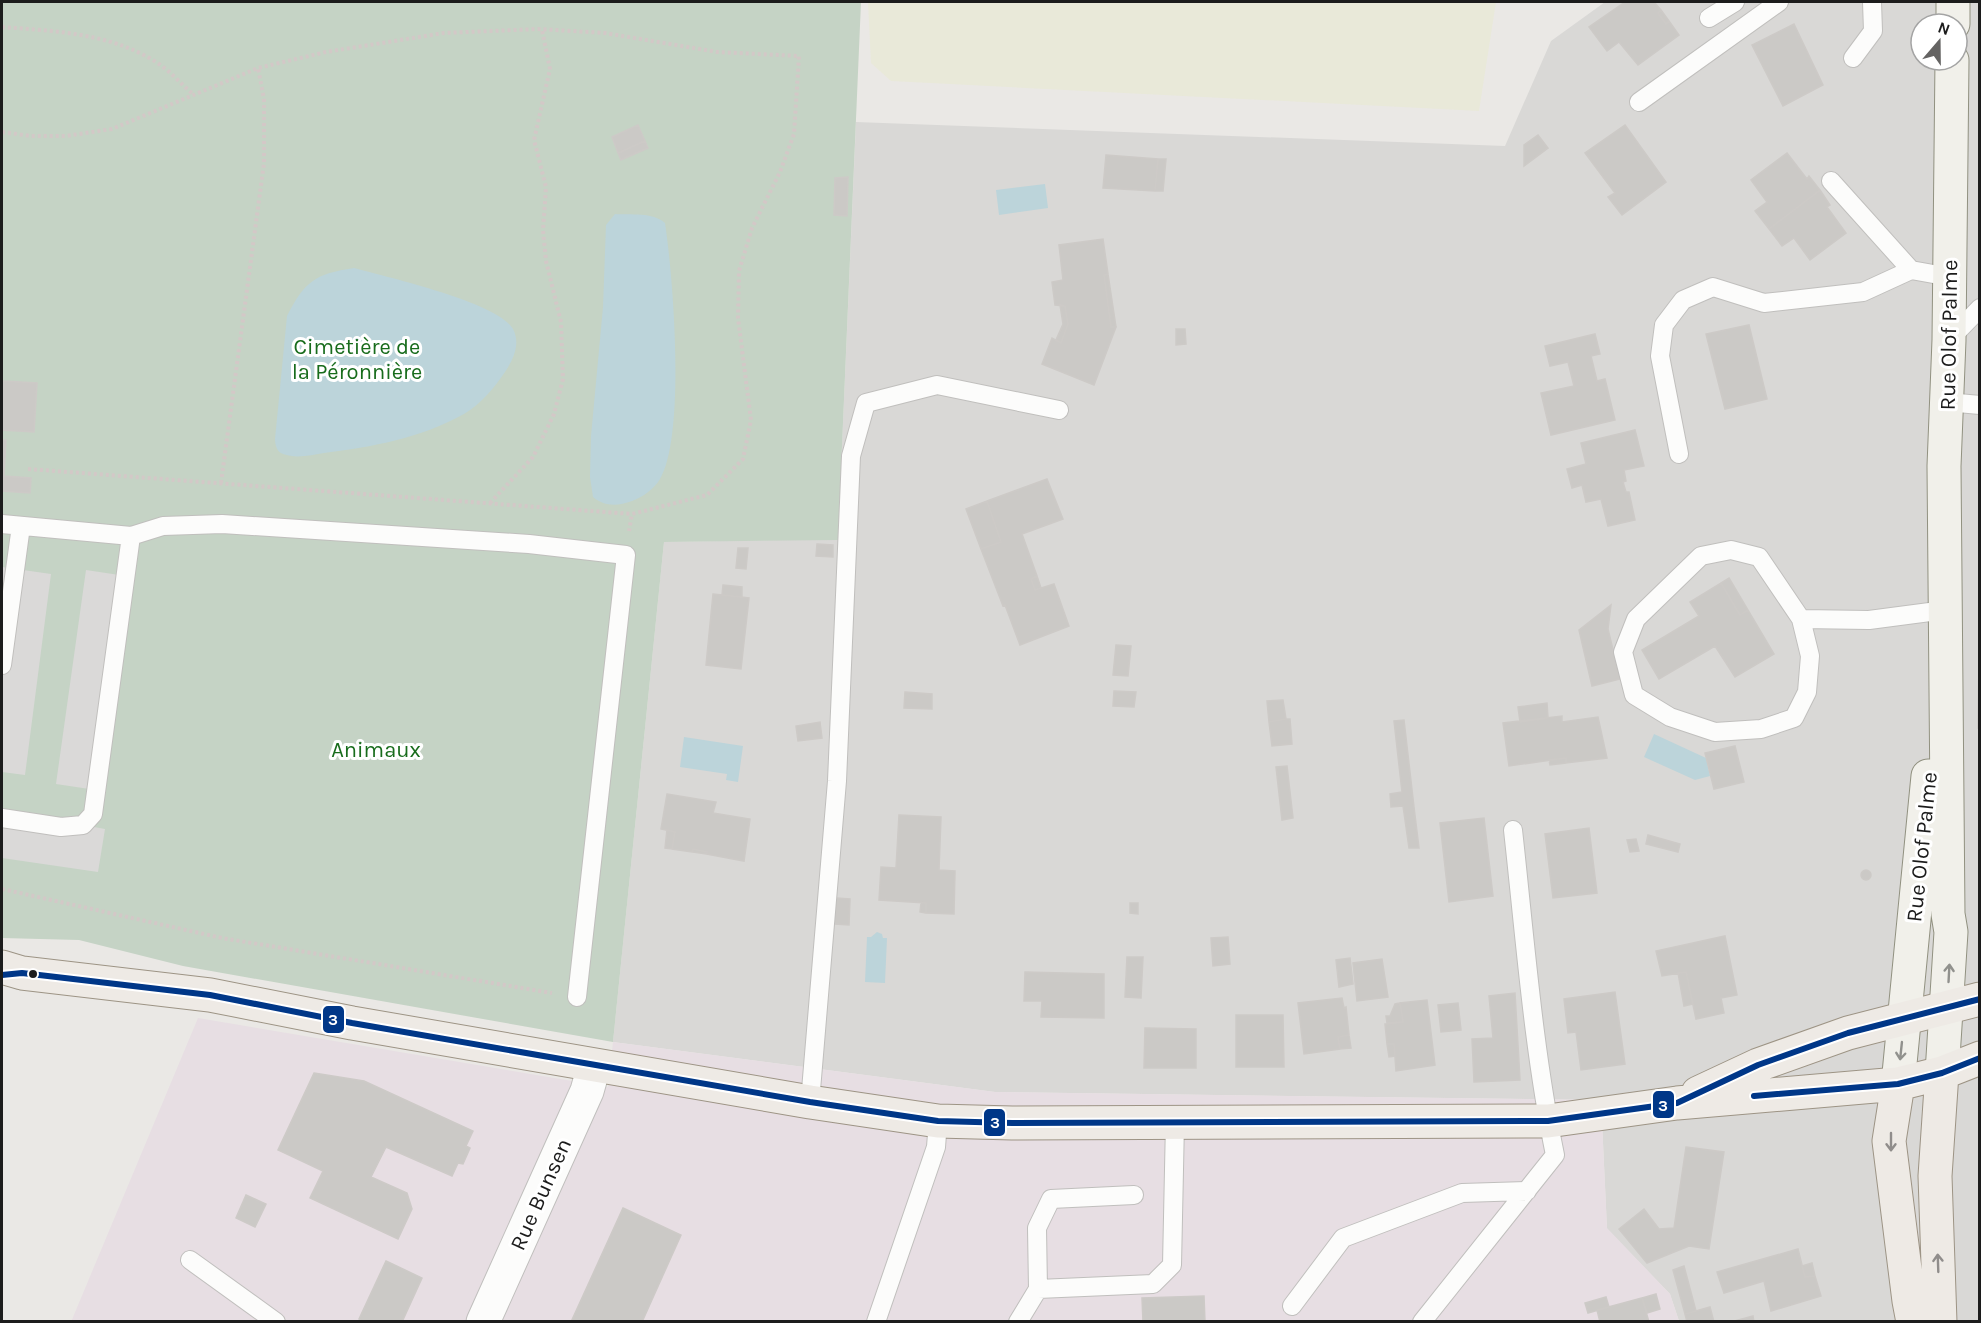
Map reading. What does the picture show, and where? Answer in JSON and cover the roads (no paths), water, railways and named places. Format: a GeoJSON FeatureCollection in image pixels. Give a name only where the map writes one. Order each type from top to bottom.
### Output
{"type":"FeatureCollection","features":[{"type":"Feature","properties":{"kind":"main road","name":"Rue Olof Palme"},"geometry":{"type":"LineString","coordinates":[[1942,1073],[1951,932],[1948,914],[1944,466],[1949,340],[1952,72]]}},
{"type":"Feature","properties":{"kind":"main road","name":"Rue Olof Palme"},"geometry":{"type":"LineString","coordinates":[[1898,1084],[1945,610]]}},
{"type":"Feature","properties":{"kind":"main road"},"geometry":{"type":"LineString","coordinates":[[8,972],[210,995],[594,1066],[938,1121],[1012,1123],[1548,1121],[1677,1102],[1898,1084],[1942,1073],[1980,1058]]}},
{"type":"Feature","properties":{"kind":"main road"},"geometry":{"type":"LineString","coordinates":[[1677,1102],[1758,1065],[1848,1034],[1980,999]]}},
{"type":"Feature","properties":{"kind":"main road"},"geometry":{"type":"LineString","coordinates":[[1940,1322],[1935,1176],[1942,1073]]}},
{"type":"Feature","properties":{"kind":"main road"},"geometry":{"type":"LineString","coordinates":[[1898,1084],[1890,1141],[1913,1322]]}},
{"type":"Feature","properties":{"kind":"street","name":"Rue Bunsen"},"geometry":{"type":"LineString","coordinates":[[483,1322],[587,1091],[594,1066]]}},
{"type":"Feature","properties":{"kind":"lane"},"geometry":{"type":"LineString","coordinates":[[1709,18],[1735,2]]}},
{"type":"Feature","properties":{"kind":"lane"},"geometry":{"type":"LineString","coordinates":[[1639,102],[1779,2]]}},
{"type":"Feature","properties":{"kind":"lane"},"geometry":{"type":"LineString","coordinates":[[1853,58],[1873,31],[1872,2]]}},
{"type":"Feature","properties":{"kind":"lane"},"geometry":{"type":"LineString","coordinates":[[1832,181],[1911,270]]}},
{"type":"Feature","properties":{"kind":"lane"},"geometry":{"type":"LineString","coordinates":[[1679,454],[1660,356],[1664,325],[1683,300],[1713,287],[1764,303],[1863,292],[1911,270],[1950,277]]}},
{"type":"Feature","properties":{"kind":"lane"},"geometry":{"type":"LineString","coordinates":[[1949,340],[1980,308]]}},
{"type":"Feature","properties":{"kind":"lane"},"geometry":{"type":"LineString","coordinates":[[810,1102],[837,782],[851,456],[866,403],[937,385],[1059,410]]}},
{"type":"Feature","properties":{"kind":"lane"},"geometry":{"type":"LineString","coordinates":[[1947,402],[1980,405]]}},
{"type":"Feature","properties":{"kind":"lane"},"geometry":{"type":"LineString","coordinates":[[2,524],[131,536],[163,526],[222,524],[529,544],[626,555],[577,997]]}},
{"type":"Feature","properties":{"kind":"lane"},"geometry":{"type":"LineString","coordinates":[[2,665],[21,526]]}},
{"type":"Feature","properties":{"kind":"lane"},"geometry":{"type":"LineString","coordinates":[[2,818],[61,827],[83,825],[93,814],[131,536]]}},
{"type":"Feature","properties":{"kind":"lane"},"geometry":{"type":"LineString","coordinates":[[1731,550],[1758,557],[1801,619],[1810,656],[1807,692],[1794,718],[1761,729],[1715,732],[1670,717],[1634,695],[1623,652],[1636,619],[1701,556],[1731,550]]}},
{"type":"Feature","properties":{"kind":"lane"},"geometry":{"type":"LineString","coordinates":[[1801,619],[1869,620],[1945,610]]}},
{"type":"Feature","properties":{"kind":"lane"},"geometry":{"type":"LineString","coordinates":[[1422,1322],[1555,1155],[1537,1044],[1513,830]]}},
{"type":"Feature","properties":{"kind":"lane"},"geometry":{"type":"LineString","coordinates":[[876,1322],[936,1147],[938,1121]]}},
{"type":"Feature","properties":{"kind":"lane"},"geometry":{"type":"LineString","coordinates":[[1038,1288],[1153,1284],[1172,1265],[1175,1122]]}},
{"type":"Feature","properties":{"kind":"lane"},"geometry":{"type":"LineString","coordinates":[[1292,1306],[1343,1238],[1462,1193],[1527,1191]]}},
{"type":"Feature","properties":{"kind":"lane"},"geometry":{"type":"LineString","coordinates":[[1018,1322],[1038,1288],[1037,1228],[1051,1199],[1134,1195]]}},
{"type":"Feature","properties":{"kind":"lane"},"geometry":{"type":"LineString","coordinates":[[190,1260],[276,1322]]}},
{"type":"Feature","properties":{"kind":"water"},"geometry":{"type":"Polygon","coordinates":[[[1045,184],[1048,208],[999,215],[996,190],[1045,184]]]}},
{"type":"Feature","properties":{"kind":"water"},"geometry":{"type":"Polygon","coordinates":[[[615,214],[654,217],[665,223],[674,315],[675,392],[673,428],[668,458],[660,479],[640,497],[627,503],[612,505],[602,503],[593,497],[590,477],[591,436],[603,307],[606,225],[615,214]]]}},
{"type":"Feature","properties":{"kind":"water"},"geometry":{"type":"Polygon","coordinates":[[[354,268],[440,292],[486,309],[503,319],[513,329],[516,346],[513,357],[501,378],[482,401],[448,422],[413,435],[360,448],[304,456],[283,454],[279,452],[275,439],[287,316],[300,295],[313,281],[330,273],[354,268]]]}},
{"type":"Feature","properties":{"kind":"water"},"geometry":{"type":"Polygon","coordinates":[[[1654,734],[1706,758],[1710,776],[1695,780],[1644,757],[1654,734]]]}},
{"type":"Feature","properties":{"kind":"water"},"geometry":{"type":"Polygon","coordinates":[[[684,737],[743,746],[738,782],[726,780],[727,774],[680,767],[684,737]]]}},
{"type":"Feature","properties":{"kind":"water"},"geometry":{"type":"Polygon","coordinates":[[[877,932],[882,934],[883,938],[887,938],[885,983],[865,982],[867,937],[877,932]]]}},
{"type":"Feature","properties":{"kind":"park label","name":"Cimetière de la Péronnière"},"geometry":{"type":"Point","coordinates":[357,358]}},
{"type":"Feature","properties":{"kind":"park label","name":"Animaux"},"geometry":{"type":"Point","coordinates":[376,749]}}]}
